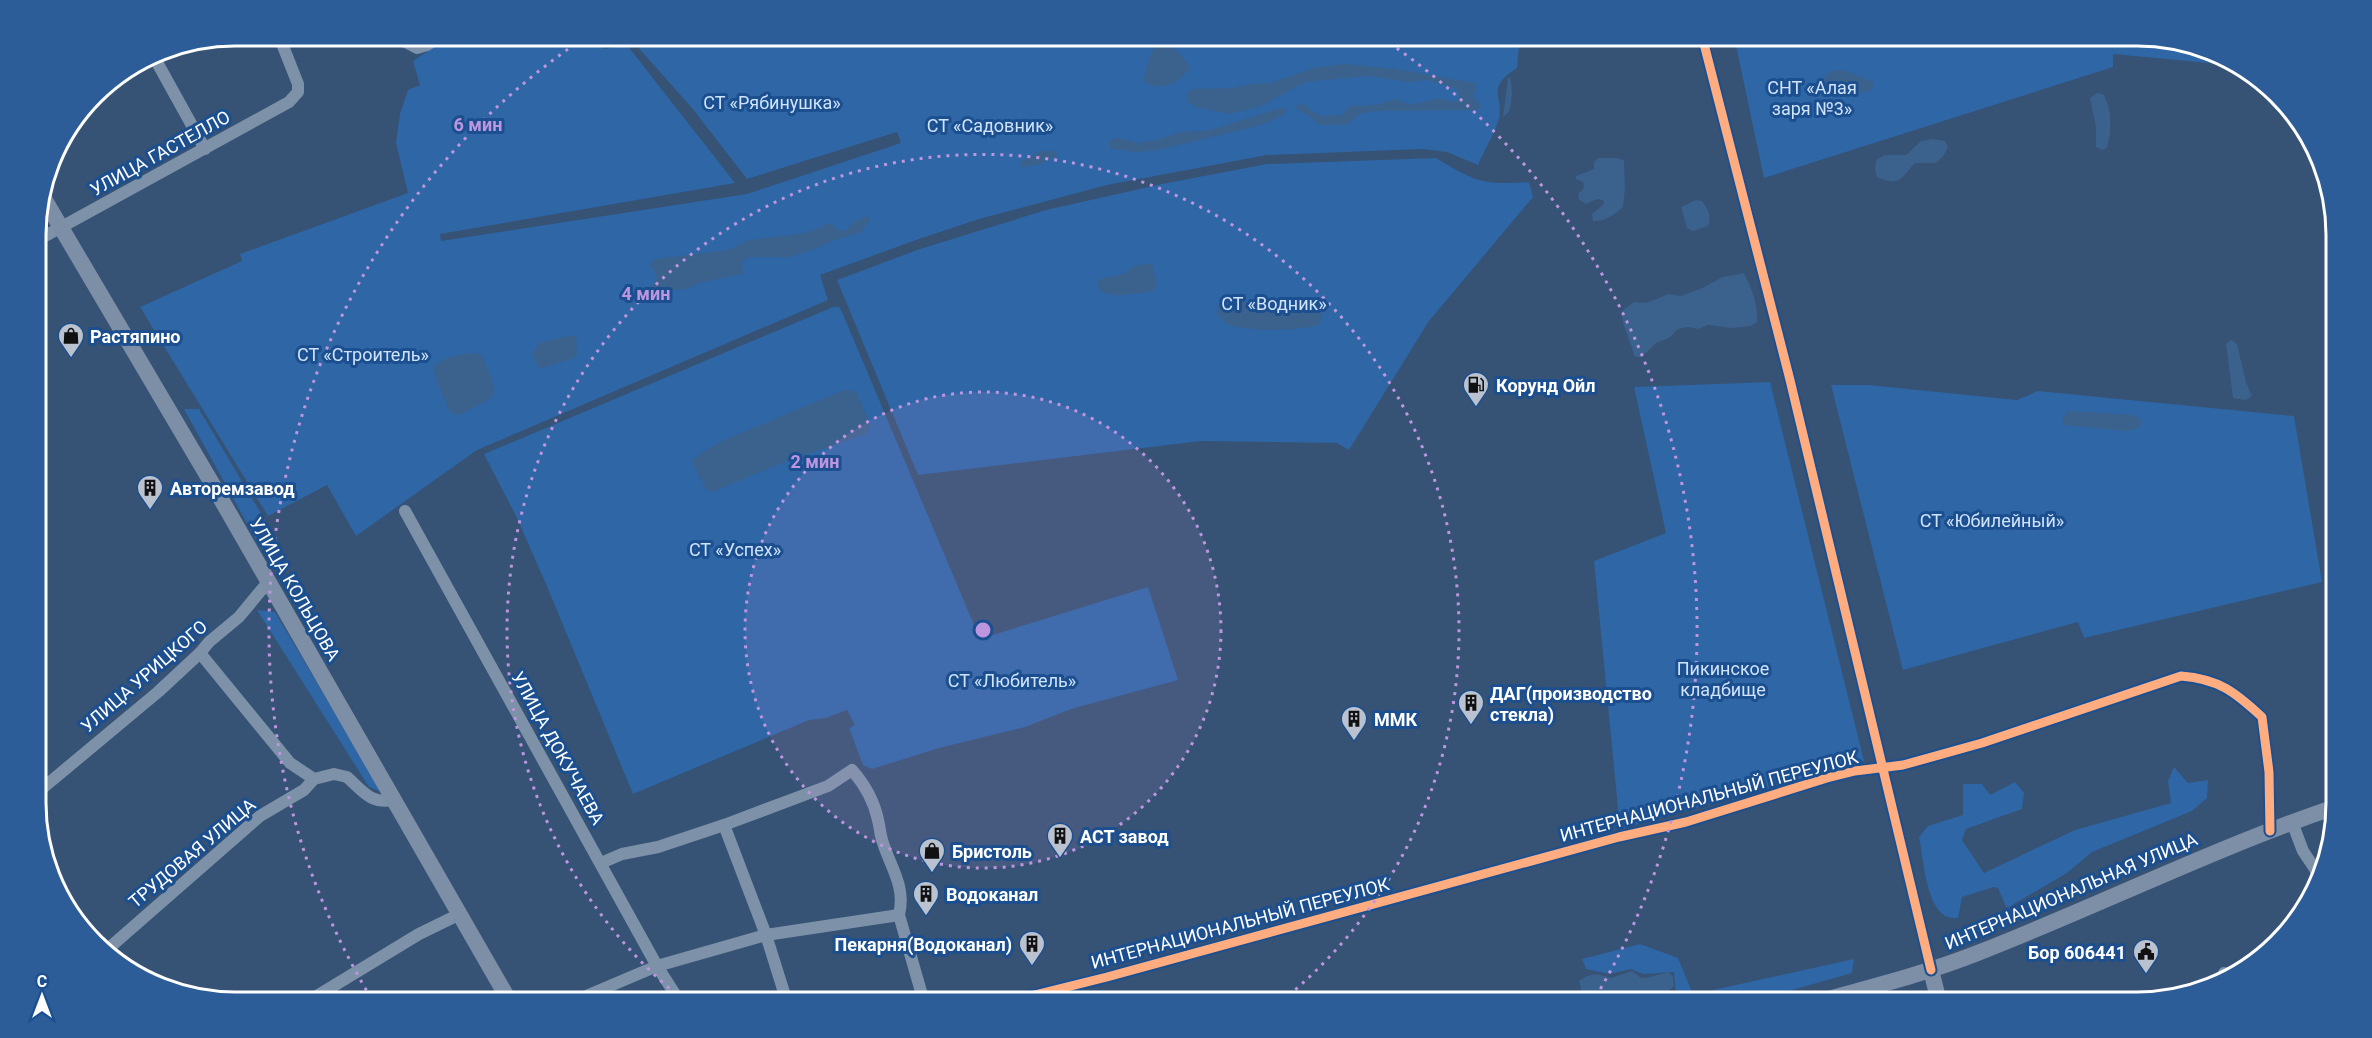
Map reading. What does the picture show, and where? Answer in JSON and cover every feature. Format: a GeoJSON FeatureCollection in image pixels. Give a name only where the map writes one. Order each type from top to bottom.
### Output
{"type":"FeatureCollection","features":[{"type":"Feature","properties":{"kind":"main road","name":"УЛИЦА КОЛЬЦОВА"},"geometry":{"type":"LineString","coordinates":[[49,207],[504,992]]}},
{"type":"Feature","properties":{"kind":"main road","name":"ИНТЕРНАЦИОНАЛЬНАЯ УЛИЦА"},"geometry":{"type":"LineString","coordinates":[[1856,991],[1931,970],[1976,954],[2270,831],[2325,810]]}},
{"type":"Feature","properties":{"kind":"main road"},"geometry":{"type":"LineString","coordinates":[[1931,970],[1936,991]]}},
{"type":"Feature","properties":{"kind":"street","name":"УЛИЦА ГАСТЕЛЛО"},"geometry":{"type":"LineString","coordinates":[[47,236],[289,102],[298,92],[297,77],[283,46]]}},
{"type":"Feature","properties":{"kind":"street"},"geometry":{"type":"LineString","coordinates":[[1705,46],[1793,391],[1931,970]]}},
{"type":"Feature","properties":{"kind":"street"},"geometry":{"type":"LineString","coordinates":[[158,64],[205,149]]}},
{"type":"Feature","properties":{"kind":"street","name":"УЛИЦА ДОКУЧАЕВА"},"geometry":{"type":"LineString","coordinates":[[405,512],[673,992]]}},
{"type":"Feature","properties":{"kind":"street","name":"УЛИЦА УРИЦКОГО"},"geometry":{"type":"LineString","coordinates":[[46,785],[158,692],[209,642],[239,617],[268,582]]}},
{"type":"Feature","properties":{"kind":"street"},"geometry":{"type":"LineString","coordinates":[[200,653],[290,763],[314,779],[322,776],[343,775],[348,777],[373,800],[381,802],[394,800]]}},
{"type":"Feature","properties":{"kind":"street","name":"ИНТЕРНАЦИОНАЛЬНЫЙ ПЕРЕУЛОК"},"geometry":{"type":"LineString","coordinates":[[1046,992],[1619,837],[1686,822],[1827,778],[1856,771],[1882,769],[1982,743],[2181,676],[2220,684],[2235,692],[2262,717],[2269,772],[2270,831]]}},
{"type":"Feature","properties":{"kind":"street"},"geometry":{"type":"LineString","coordinates":[[601,863],[622,854],[658,847],[724,825],[828,786],[852,770],[869,793],[878,817],[882,840],[899,882],[902,903],[900,915],[921,992]]}},
{"type":"Feature","properties":{"kind":"street","name":"ТРУДОВАЯ УЛИЦА"},"geometry":{"type":"LineString","coordinates":[[112,945],[247,827],[304,790],[314,779]]}},
{"type":"Feature","properties":{"kind":"street"},"geometry":{"type":"LineString","coordinates":[[2292,822],[2302,851],[2314,867]]}},
{"type":"Feature","properties":{"kind":"street"},"geometry":{"type":"LineString","coordinates":[[724,825],[766,935],[783,992]]}},
{"type":"Feature","properties":{"kind":"street"},"geometry":{"type":"LineString","coordinates":[[324,992],[419,934],[460,914]]}},
{"type":"Feature","properties":{"kind":"street"},"geometry":{"type":"LineString","coordinates":[[596,992],[657,966],[766,935],[900,915]]}},
{"type":"Feature","properties":{"kind":"green space"},"geometry":{"type":"Polygon","coordinates":[[[435,46],[602,46],[604,49],[628,46],[735,183],[440,234],[441,241],[747,194],[901,143],[897,132],[747,179],[692,108],[637,46],[1519,46],[1517,68],[1501,82],[1498,88],[1500,113],[1498,122],[1478,165],[1447,152],[1422,149],[1267,155],[1107,185],[979,219],[820,275],[828,300],[477,450],[356,536],[327,485],[268,516],[140,307],[242,261],[240,254],[408,193],[396,143],[400,114],[408,90],[420,85],[413,61],[435,46]]]}},
{"type":"Feature","properties":{"kind":"green space","name":"СНТ «Алая заря №3»"},"geometry":{"type":"Polygon","coordinates":[[[1736,46],[2136,46],[2173,50],[2214,63],[2113,54],[2113,67],[1764,178],[1736,46]]]}},
{"type":"Feature","properties":{"kind":"green space","name":"СТ «Водник»"},"geometry":{"type":"Polygon","coordinates":[[[1436,158],[1480,180],[1500,183],[1529,182],[1533,197],[1429,321],[1349,450],[1337,443],[1201,441],[918,475],[837,280],[920,249],[1046,210],[1162,184],[1267,164],[1436,158]]]}},
{"type":"Feature","properties":{"kind":"green space","name":"СТ «Успех»"},"geometry":{"type":"Polygon","coordinates":[[[833,307],[839,307],[842,312],[980,639],[1148,587],[1178,680],[1071,709],[1025,727],[939,748],[872,769],[863,765],[849,728],[855,725],[847,710],[826,718],[809,720],[633,794],[546,584],[517,518],[484,454],[833,307]]]}},
{"type":"Feature","properties":{"kind":"green space","name":"Пикинское кладбище"},"geometry":{"type":"Polygon","coordinates":[[[1770,382],[1864,761],[1620,829],[1594,561],[1666,533],[1634,387],[1770,382]]]}},
{"type":"Feature","properties":{"kind":"green space","name":"СТ «Юбилейный»"},"geometry":{"type":"Polygon","coordinates":[[[1831,385],[1869,385],[2017,400],[2038,391],[2294,416],[2322,582],[2084,638],[2078,622],[1903,670],[1831,385]]]}},
{"type":"Feature","properties":{"kind":"green space"},"geometry":{"type":"Polygon","coordinates":[[[184,409],[199,409],[278,542],[261,549],[184,409]]]}},
{"type":"Feature","properties":{"kind":"green space"},"geometry":{"type":"Polygon","coordinates":[[[257,610],[275,612],[382,792],[369,787],[257,610]]]}},
{"type":"Feature","properties":{"kind":"green space"},"geometry":{"type":"Polygon","coordinates":[[[2174,767],[2188,783],[2208,780],[2207,798],[2192,811],[2092,852],[2067,873],[2009,907],[2006,907],[1998,888],[1994,887],[1962,897],[1958,918],[1947,917],[1939,911],[1928,888],[1919,837],[1928,826],[1963,815],[1963,784],[1982,784],[1990,795],[2015,782],[2024,793],[2022,809],[1966,829],[1962,840],[1984,873],[2075,830],[2171,803],[2168,781],[2174,767]]]}},
{"type":"Feature","properties":{"kind":"green space"},"geometry":{"type":"Polygon","coordinates":[[[1640,944],[1678,958],[1692,991],[1676,991],[1674,972],[1643,974],[1631,969],[1609,974],[1586,969],[1582,959],[1640,944]]]}},
{"type":"Feature","properties":{"kind":"green space"},"geometry":{"type":"Polygon","coordinates":[[[1854,959],[1852,973],[1788,991],[1713,990],[1854,959]]]}},
{"type":"Feature","properties":{"kind":"shaded area"},"geometry":{"type":"Polygon","coordinates":[[[1156,46],[1168,46],[1177,51],[1190,67],[1181,78],[1169,85],[1149,84],[1143,80],[1151,53],[1156,46]]]}},
{"type":"Feature","properties":{"kind":"shaded area"},"geometry":{"type":"Polygon","coordinates":[[[1346,64],[1396,69],[1475,83],[1476,89],[1473,96],[1482,106],[1477,110],[1361,113],[1346,125],[1320,125],[1296,108],[1298,104],[1304,105],[1320,116],[1342,115],[1350,106],[1376,105],[1396,99],[1412,105],[1439,98],[1455,102],[1460,97],[1457,89],[1427,80],[1411,82],[1369,76],[1305,82],[1261,106],[1230,114],[1196,107],[1187,101],[1188,92],[1195,89],[1233,88],[1272,83],[1313,68],[1346,64]]]}},
{"type":"Feature","properties":{"kind":"shaded area"},"geometry":{"type":"Polygon","coordinates":[[[1833,70],[1846,71],[1873,82],[1873,88],[1868,92],[1857,92],[1841,91],[1831,87],[1826,84],[1825,77],[1833,70]]]}},
{"type":"Feature","properties":{"kind":"shaded area"},"geometry":{"type":"Polygon","coordinates":[[[1508,78],[1511,82],[1511,99],[1509,112],[1503,117],[1508,78]]]}},
{"type":"Feature","properties":{"kind":"shaded area"},"geometry":{"type":"Polygon","coordinates":[[[2097,93],[2103,94],[2106,100],[2110,120],[2107,148],[2102,150],[2096,147],[2096,128],[2090,98],[2097,93]]]}},
{"type":"Feature","properties":{"kind":"shaded area"},"geometry":{"type":"Polygon","coordinates":[[[1286,108],[1285,114],[1261,125],[1158,150],[1135,152],[1109,148],[1109,141],[1117,138],[1138,143],[1157,140],[1181,132],[1211,130],[1286,108]]]}},
{"type":"Feature","properties":{"kind":"shaded area"},"geometry":{"type":"Polygon","coordinates":[[[1933,139],[1945,141],[1948,147],[1936,163],[1915,163],[1903,177],[1896,181],[1877,177],[1876,160],[1885,155],[1906,155],[1921,141],[1933,139]]]}},
{"type":"Feature","properties":{"kind":"shaded area"},"geometry":{"type":"Polygon","coordinates":[[[1041,151],[1057,151],[1058,155],[1040,164],[1021,167],[1020,162],[1041,151]]]}},
{"type":"Feature","properties":{"kind":"shaded area"},"geometry":{"type":"Polygon","coordinates":[[[1598,158],[1624,160],[1625,189],[1623,207],[1605,219],[1593,221],[1592,214],[1604,204],[1603,200],[1597,199],[1586,204],[1579,200],[1578,194],[1584,188],[1583,182],[1576,179],[1576,176],[1594,169],[1594,162],[1598,158]]]}},
{"type":"Feature","properties":{"kind":"shaded area"},"geometry":{"type":"Polygon","coordinates":[[[1696,200],[1702,201],[1710,219],[1708,226],[1693,231],[1687,228],[1681,207],[1696,200]]]}},
{"type":"Feature","properties":{"kind":"shaded area"},"geometry":{"type":"Polygon","coordinates":[[[868,216],[870,219],[862,232],[812,250],[789,257],[750,257],[742,262],[743,274],[702,282],[687,289],[652,292],[651,287],[657,279],[650,265],[655,259],[729,250],[749,240],[813,231],[828,223],[838,230],[845,231],[854,222],[868,216]]]}},
{"type":"Feature","properties":{"kind":"shaded area"},"geometry":{"type":"Polygon","coordinates":[[[1152,264],[1157,285],[1153,291],[1118,295],[1099,289],[1100,279],[1124,274],[1134,266],[1152,264]]]}},
{"type":"Feature","properties":{"kind":"shaded area"},"geometry":{"type":"Polygon","coordinates":[[[1744,273],[1754,297],[1757,322],[1751,326],[1731,328],[1708,325],[1698,329],[1688,327],[1678,329],[1669,338],[1656,343],[1642,357],[1635,357],[1623,322],[1622,311],[1634,302],[1646,303],[1669,294],[1681,296],[1723,277],[1744,273]]]}},
{"type":"Feature","properties":{"kind":"shaded area"},"geometry":{"type":"Polygon","coordinates":[[[1235,298],[1244,302],[1264,304],[1316,298],[1321,304],[1322,314],[1318,325],[1310,327],[1272,330],[1235,327],[1227,324],[1217,314],[1217,306],[1226,300],[1235,298]]]}},
{"type":"Feature","properties":{"kind":"shaded area"},"geometry":{"type":"Polygon","coordinates":[[[572,335],[576,337],[577,354],[573,358],[543,368],[538,367],[532,353],[540,343],[572,335]]]}},
{"type":"Feature","properties":{"kind":"shaded area"},"geometry":{"type":"Polygon","coordinates":[[[2231,340],[2237,344],[2246,382],[2252,396],[2246,400],[2233,398],[2226,344],[2231,340]]]}},
{"type":"Feature","properties":{"kind":"shaded area"},"geometry":{"type":"Polygon","coordinates":[[[475,353],[482,355],[494,386],[493,397],[459,415],[451,413],[438,384],[434,367],[448,358],[475,353]]]}},
{"type":"Feature","properties":{"kind":"shaded area"},"geometry":{"type":"Polygon","coordinates":[[[847,389],[856,392],[871,426],[866,434],[784,462],[712,492],[705,488],[692,461],[703,452],[727,439],[847,389]]]}},
{"type":"Feature","properties":{"kind":"shaded area"},"geometry":{"type":"Polygon","coordinates":[[[2068,411],[2131,415],[2141,419],[2141,425],[2136,429],[2126,431],[2063,425],[2063,418],[2068,411]]]}},
{"type":"Feature","properties":{"kind":"shaded area"},"geometry":{"type":"Polygon","coordinates":[[[1632,971],[1641,978],[1669,972],[1673,977],[1674,986],[1667,991],[1581,991],[1579,981],[1587,976],[1602,975],[1611,978],[1632,971]]]}},
{"type":"Feature","properties":{"kind":"cycle path"},"geometry":{"type":"LineString","coordinates":[[1705,46],[1790,380],[1931,970]]}},
{"type":"Feature","properties":{"kind":"cycle path"},"geometry":{"type":"LineString","coordinates":[[1048,992],[1619,837],[1686,822],[1827,778],[1855,771],[1903,765],[1982,743],[2181,676],[2206,680],[2226,688],[2262,717],[2269,772],[2270,831]]}},
{"type":"Feature","properties":{"kind":"place","name":"Растяпино"},"geometry":{"type":"Point","coordinates":[71,359]}},
{"type":"Feature","properties":{"kind":"place","name":"Корунд Ойл"},"geometry":{"type":"Point","coordinates":[1476,408]}},
{"type":"Feature","properties":{"kind":"place","name":"Авторемзавод"},"geometry":{"type":"Point","coordinates":[150,511]}},
{"type":"Feature","properties":{"kind":"place","name":"ДАГ(производство стекла)"},"geometry":{"type":"Point","coordinates":[1471,726]}},
{"type":"Feature","properties":{"kind":"place","name":"ММК"},"geometry":{"type":"Point","coordinates":[1354,742]}},
{"type":"Feature","properties":{"kind":"place","name":"АСТ завод"},"geometry":{"type":"Point","coordinates":[1060,859]}},
{"type":"Feature","properties":{"kind":"place","name":"Бристоль"},"geometry":{"type":"Point","coordinates":[932,874]}},
{"type":"Feature","properties":{"kind":"place","name":"Водоканал"},"geometry":{"type":"Point","coordinates":[926,917]}},
{"type":"Feature","properties":{"kind":"place","name":"Пекарня(Водоканал)"},"geometry":{"type":"Point","coordinates":[1032,967]}},
{"type":"Feature","properties":{"kind":"place","name":"Бор 606441"},"geometry":{"type":"Point","coordinates":[2146,975]}},
{"type":"Feature","properties":{"kind":"park label","name":"СТ «Рябинушка»"},"geometry":{"type":"Point","coordinates":[772,102]}},
{"type":"Feature","properties":{"kind":"park label","name":"СТ «Садовник»"},"geometry":{"type":"Point","coordinates":[990,125]}},
{"type":"Feature","properties":{"kind":"park label","name":"СТ «Строитель»"},"geometry":{"type":"Point","coordinates":[363,354]}},
{"type":"Feature","properties":{"kind":"park label","name":"СТ «Любитель»"},"geometry":{"type":"Point","coordinates":[1012,680]}}]}
